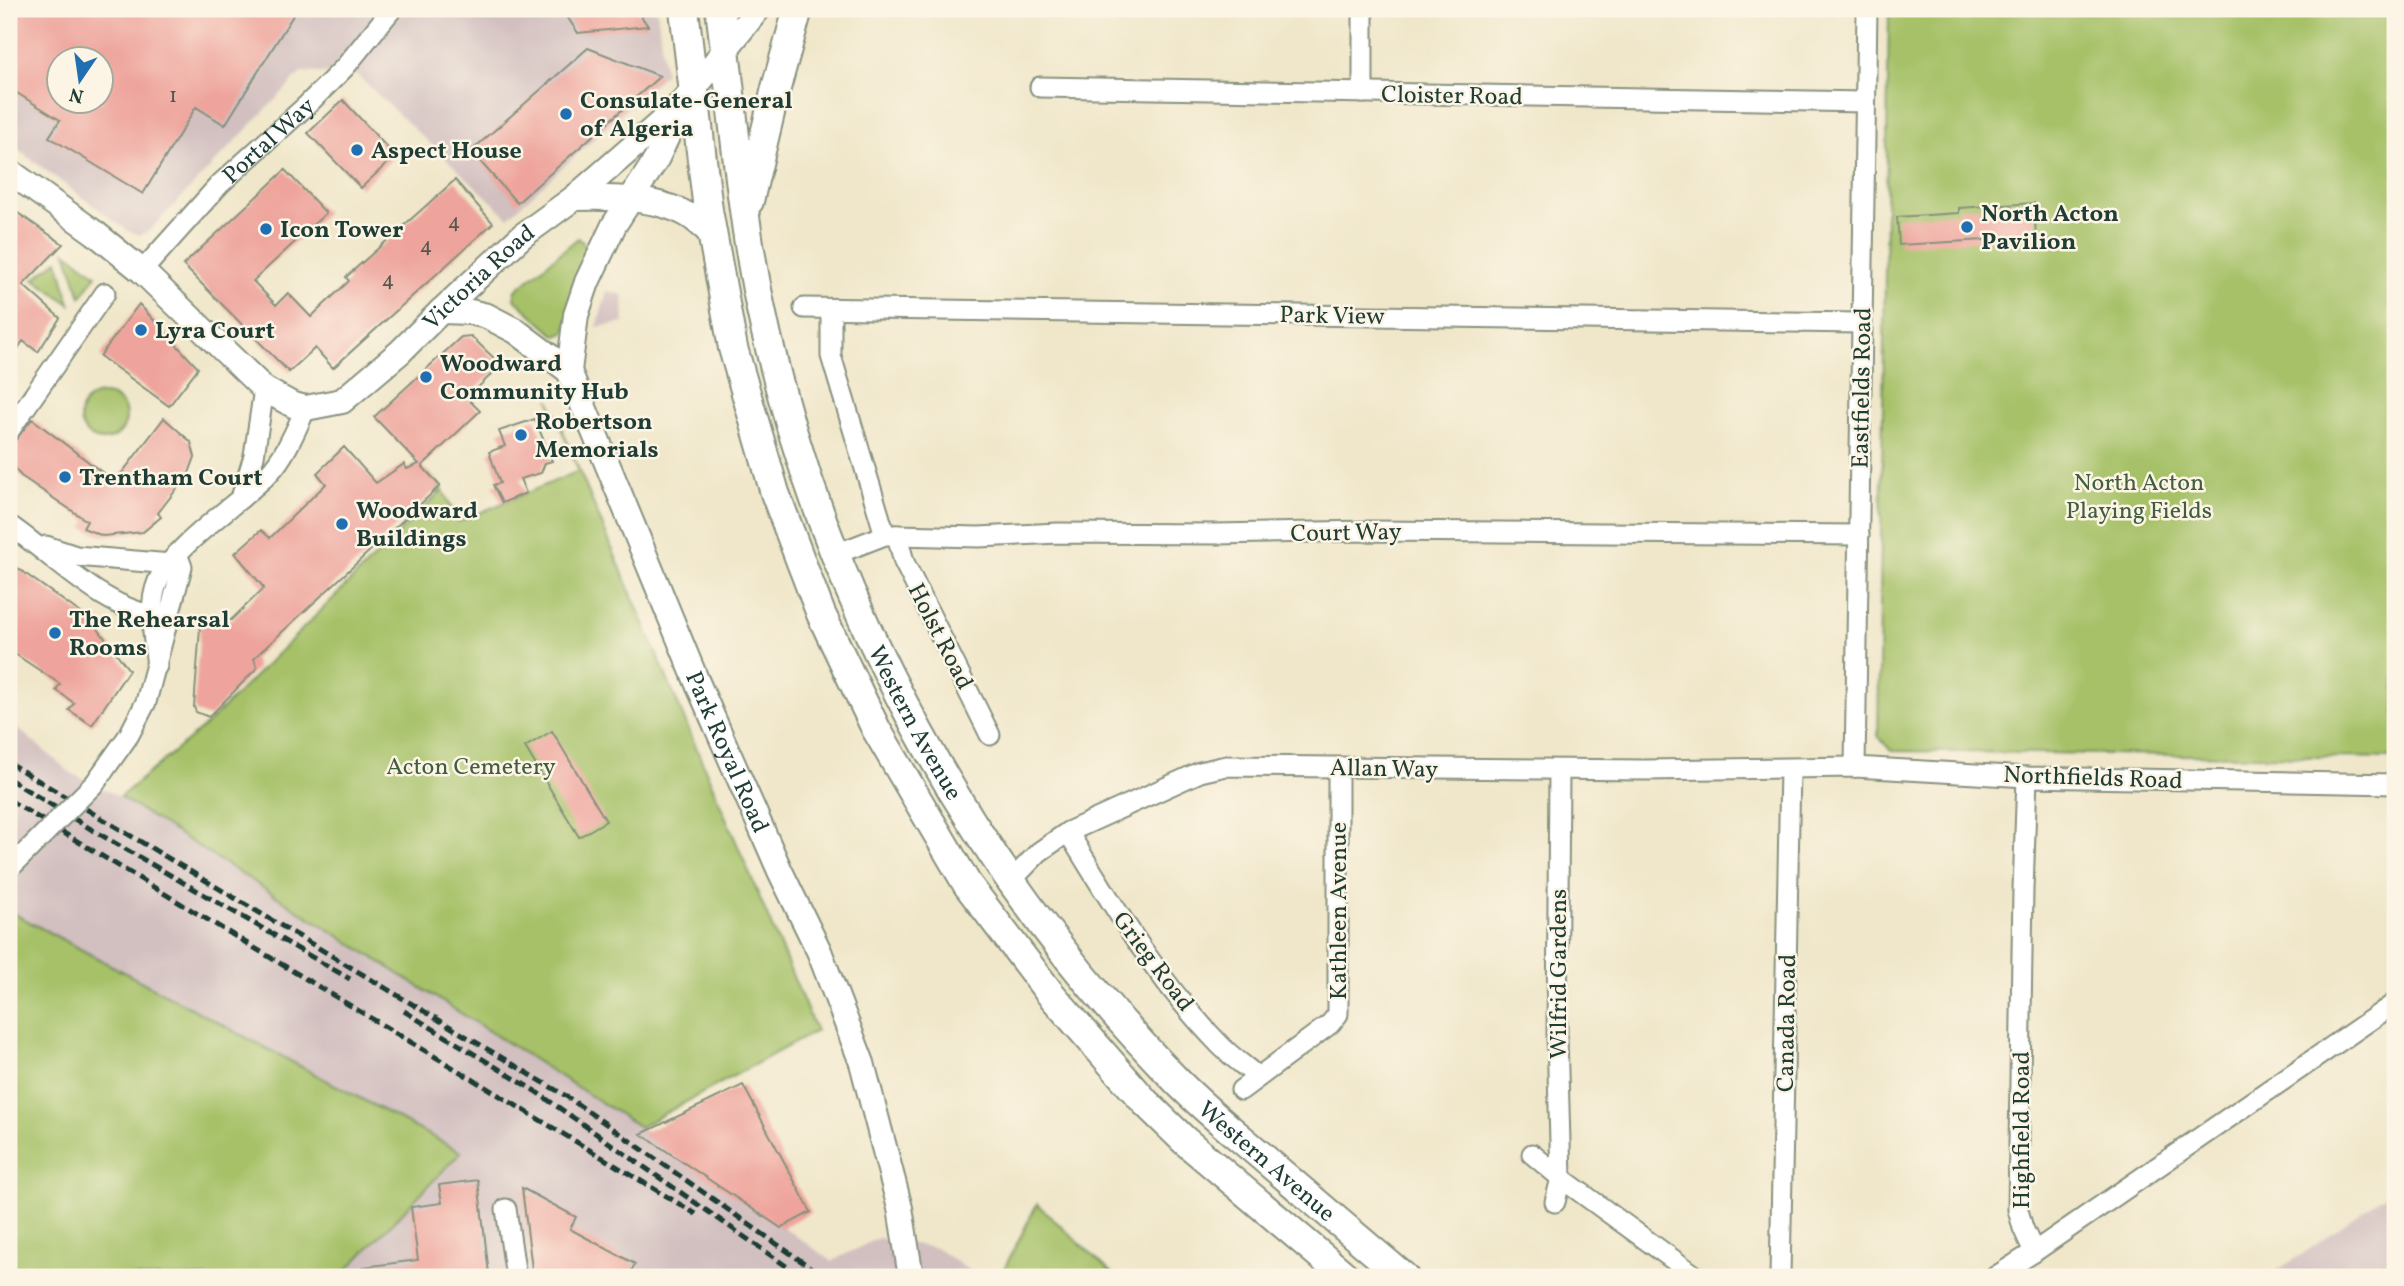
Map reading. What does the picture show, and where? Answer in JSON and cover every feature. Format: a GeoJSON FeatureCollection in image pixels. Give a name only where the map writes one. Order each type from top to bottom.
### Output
{"type":"FeatureCollection","features":[{"type":"Feature","properties":{"kind":"highway","name":"Western Avenue"},"geometry":{"type":"LineString","coordinates":[[684,9],[688,96],[733,348],[775,493],[821,614],[876,729],[960,873],[1049,992],[1145,1102],[1184,1140],[1346,1277]]}},
{"type":"Feature","properties":{"kind":"highway","name":"Western Avenue"},"geometry":{"type":"LineString","coordinates":[[720,9],[745,218],[765,328],[811,489],[852,599],[883,664],[955,794],[1010,882],[1080,975],[1174,1079],[1404,1277]]}},
{"type":"Feature","properties":{"kind":"highway"},"geometry":{"type":"LineString","coordinates":[[745,218],[798,9]]}},
{"type":"Feature","properties":{"kind":"main road","name":"Victoria Road"},"geometry":{"type":"LineString","coordinates":[[306,408],[344,400],[400,352],[523,236],[574,198],[688,96],[758,9]]}},
{"type":"Feature","properties":{"kind":"main road"},"geometry":{"type":"LineString","coordinates":[[440,312],[470,312],[487,316],[516,331],[569,371],[576,315],[587,282],[614,225],[661,150],[688,96]]}},
{"type":"Feature","properties":{"kind":"main road"},"geometry":{"type":"LineString","coordinates":[[9,171],[95,233],[142,271],[264,390],[293,405],[306,408]]}},
{"type":"Feature","properties":{"kind":"main road"},"geometry":{"type":"LineString","coordinates":[[574,198],[631,200],[666,205],[691,216],[713,236]]}},
{"type":"Feature","properties":{"kind":"main road","name":"Park Royal Road"},"geometry":{"type":"LineString","coordinates":[[569,371],[702,694],[780,871],[819,951],[862,1063],[900,1208],[911,1276]]}},
{"type":"Feature","properties":{"kind":"street","name":"Portal Way"},"geometry":{"type":"LineString","coordinates":[[142,271],[220,184],[307,105],[345,66],[392,9]]}},
{"type":"Feature","properties":{"kind":"street"},"geometry":{"type":"LineString","coordinates":[[1363,9],[1363,93]]}},
{"type":"Feature","properties":{"kind":"street","name":"Eastfields Road"},"geometry":{"type":"LineString","coordinates":[[1856,767],[1867,9]]}},
{"type":"Feature","properties":{"kind":"street","name":"Cloister Road"},"geometry":{"type":"LineString","coordinates":[[1040,88],[1865,102]]}},
{"type":"Feature","properties":{"kind":"street"},"geometry":{"type":"LineString","coordinates":[[9,431],[105,293]]}},
{"type":"Feature","properties":{"kind":"street","name":"Park View"},"geometry":{"type":"LineString","coordinates":[[804,308],[1861,323]]}},
{"type":"Feature","properties":{"kind":"street","name":"Holst Road"},"geometry":{"type":"LineString","coordinates":[[831,309],[831,356],[891,535],[990,735]]}},
{"type":"Feature","properties":{"kind":"street"},"geometry":{"type":"LineString","coordinates":[[241,499],[254,456],[264,390]]}},
{"type":"Feature","properties":{"kind":"street"},"geometry":{"type":"LineString","coordinates":[[11,867],[94,783],[135,724],[146,702],[156,666],[160,617],[159,580],[174,559],[271,471],[289,443],[306,408]]}},
{"type":"Feature","properties":{"kind":"street"},"geometry":{"type":"LineString","coordinates":[[9,525],[107,599],[135,612],[160,617]]}},
{"type":"Feature","properties":{"kind":"street","name":"Court Way"},"geometry":{"type":"LineString","coordinates":[[836,554],[891,535],[979,537],[1058,533],[1369,531],[1859,535]]}},
{"type":"Feature","properties":{"kind":"street"},"geometry":{"type":"LineString","coordinates":[[35,543],[76,555],[174,559],[182,567],[173,598],[160,617]]}},
{"type":"Feature","properties":{"kind":"street","name":"Northfields Road"},"geometry":{"type":"LineString","coordinates":[[1790,769],[1856,767],[2027,776],[2395,784]]}},
{"type":"Feature","properties":{"kind":"street","name":"Allan Way"},"geometry":{"type":"LineString","coordinates":[[1010,882],[1041,851],[1068,832],[1212,768],[1790,769]]}},
{"type":"Feature","properties":{"kind":"street","name":"Kathleen Avenue"},"geometry":{"type":"LineString","coordinates":[[1241,1090],[1330,1024],[1338,1014],[1338,768]]}},
{"type":"Feature","properties":{"kind":"street","name":"Canada Road"},"geometry":{"type":"LineString","coordinates":[[1780,1277],[1790,769]]}},
{"type":"Feature","properties":{"kind":"street","name":"Wilfrid Gardens"},"geometry":{"type":"LineString","coordinates":[[1555,1202],[1561,1178],[1557,1036],[1559,770]]}},
{"type":"Feature","properties":{"kind":"street","name":"Highfield Road"},"geometry":{"type":"LineString","coordinates":[[2027,776],[2018,1210],[2034,1252],[2395,1003]]}},
{"type":"Feature","properties":{"kind":"street","name":"Grieg Road"},"geometry":{"type":"LineString","coordinates":[[1068,832],[1142,948],[1184,1004],[1222,1047],[1258,1077]]}},
{"type":"Feature","properties":{"kind":"street"},"geometry":{"type":"LineString","coordinates":[[1532,1154],[1697,1277]]}},
{"type":"Feature","properties":{"kind":"street"},"geometry":{"type":"LineString","coordinates":[[506,1209],[516,1277]]}},
{"type":"Feature","properties":{"kind":"street"},"geometry":{"type":"LineString","coordinates":[[1995,1277],[2034,1252]]}},
{"type":"Feature","properties":{"kind":"shaded area"},"geometry":{"type":"Polygon","coordinates":[[[9,9],[657,9],[665,74],[508,217],[357,75],[302,72],[150,230],[141,235],[128,231],[9,143],[9,9]]]}},
{"type":"Feature","properties":{"kind":"shaded area"},"geometry":{"type":"Polygon","coordinates":[[[607,291],[623,295],[624,323],[597,327],[607,291]]]}},
{"type":"Feature","properties":{"kind":"shaded area"},"geometry":{"type":"Polygon","coordinates":[[[9,721],[71,773],[120,797],[640,1127],[832,1261],[878,1238],[936,1248],[979,1277],[340,1277],[461,1152],[9,911],[9,886],[13,866],[9,868],[9,721]]]}},
{"type":"Feature","properties":{"kind":"shaded area"},"geometry":{"type":"Polygon","coordinates":[[[2395,1188],[2395,1277],[2266,1277],[2301,1255],[2395,1188]]]}},
{"type":"Feature","properties":{"kind":"green space","name":"North Acton Playing Fields"},"geometry":{"type":"Polygon","coordinates":[[[1889,9],[2395,9],[2395,758],[1891,751],[1878,736],[1889,9]]]}},
{"type":"Feature","properties":{"kind":"green space"},"geometry":{"type":"Polygon","coordinates":[[[578,238],[590,249],[565,333],[556,336],[514,299],[516,290],[578,238]]]}},
{"type":"Feature","properties":{"kind":"green space"},"geometry":{"type":"Polygon","coordinates":[[[66,252],[96,275],[81,297],[66,252]]]}},
{"type":"Feature","properties":{"kind":"green space"},"geometry":{"type":"Polygon","coordinates":[[[58,260],[70,304],[34,279],[58,260]]]}},
{"type":"Feature","properties":{"kind":"green space"},"geometry":{"type":"Polygon","coordinates":[[[103,394],[119,401],[126,417],[119,433],[103,440],[87,433],[80,417],[87,401],[103,394]]]}},
{"type":"Feature","properties":{"kind":"green space","name":"Acton Cemetery"},"geometry":{"type":"Polygon","coordinates":[[[549,399],[816,1031],[640,1127],[120,797],[207,724],[442,490],[437,493],[418,471],[427,472],[442,488],[458,522],[579,471],[549,399]]]}},
{"type":"Feature","properties":{"kind":"green space"},"geometry":{"type":"Polygon","coordinates":[[[9,911],[461,1152],[340,1277],[9,1277],[9,911]]]}},
{"type":"Feature","properties":{"kind":"green space"},"geometry":{"type":"Polygon","coordinates":[[[1037,1204],[1116,1277],[1000,1277],[1037,1204]]]}},
{"type":"Feature","properties":{"kind":"building"},"geometry":{"type":"Polygon","coordinates":[[[9,9],[297,9],[225,125],[196,107],[143,194],[49,137],[60,120],[54,116],[116,116],[116,46],[46,46],[46,111],[9,88],[9,9]]]}},
{"type":"Feature","properties":{"kind":"building"},"geometry":{"type":"Polygon","coordinates":[[[562,9],[636,9],[648,26],[578,33],[562,9]]]}},
{"type":"Feature","properties":{"kind":"building","name":"Consulate-General of Algeria"},"geometry":{"type":"Polygon","coordinates":[[[588,48],[660,76],[517,203],[471,151],[588,48]]]}},
{"type":"Feature","properties":{"kind":"building","name":"Aspect House"},"geometry":{"type":"Polygon","coordinates":[[[343,100],[395,156],[361,188],[308,133],[343,100]]]}},
{"type":"Feature","properties":{"kind":"building"},"geometry":{"type":"Polygon","coordinates":[[[285,170],[326,213],[253,281],[276,305],[288,293],[311,317],[349,281],[346,277],[455,180],[493,223],[333,368],[315,348],[289,372],[183,265],[285,170]]]}},
{"type":"Feature","properties":{"kind":"building","name":"North Acton Pavilion"},"geometry":{"type":"Polygon","coordinates":[[[2034,203],[2036,237],[1899,245],[1897,217],[1959,213],[1959,208],[2034,203]]]}},
{"type":"Feature","properties":{"kind":"building"},"geometry":{"type":"Polygon","coordinates":[[[9,207],[63,244],[23,285],[60,318],[38,352],[23,341],[9,362],[9,207]]]}},
{"type":"Feature","properties":{"kind":"building","name":"Lyra Court"},"geometry":{"type":"Polygon","coordinates":[[[139,304],[198,368],[169,406],[100,356],[139,304]]]}},
{"type":"Feature","properties":{"kind":"building","name":"Woodward Buildings"},"geometry":{"type":"Polygon","coordinates":[[[471,336],[501,365],[467,398],[480,411],[422,466],[440,486],[254,658],[257,668],[209,717],[196,712],[194,707],[200,628],[204,622],[212,619],[231,620],[264,588],[235,553],[261,530],[270,538],[326,484],[317,473],[344,447],[376,483],[404,464],[407,469],[419,464],[374,417],[461,337],[471,336]]]}},
{"type":"Feature","properties":{"kind":"building","name":"Trentham Court"},"geometry":{"type":"Polygon","coordinates":[[[164,418],[191,442],[195,457],[189,473],[158,513],[161,517],[143,532],[103,536],[83,528],[87,521],[21,476],[13,467],[9,452],[32,419],[115,482],[164,418]]]}},
{"type":"Feature","properties":{"kind":"building"},"geometry":{"type":"Polygon","coordinates":[[[535,419],[552,461],[545,463],[541,473],[520,479],[526,493],[502,503],[493,485],[500,483],[489,452],[505,446],[499,431],[535,419]]]}},
{"type":"Feature","properties":{"kind":"building","name":"The Rehearsal Rooms"},"geometry":{"type":"Polygon","coordinates":[[[9,562],[92,621],[129,670],[92,725],[69,710],[74,703],[56,690],[60,684],[9,650],[9,562]]]}},
{"type":"Feature","properties":{"kind":"building"},"geometry":{"type":"Polygon","coordinates":[[[552,731],[606,821],[579,837],[525,747],[552,731]]]}},
{"type":"Feature","properties":{"kind":"building"},"geometry":{"type":"Polygon","coordinates":[[[743,1085],[811,1212],[781,1228],[641,1134],[743,1085]]]}},
{"type":"Feature","properties":{"kind":"building"},"geometry":{"type":"Polygon","coordinates":[[[478,1180],[489,1274],[463,1277],[364,1277],[363,1267],[418,1260],[411,1207],[442,1203],[439,1185],[478,1180]]]}},
{"type":"Feature","properties":{"kind":"building"},"geometry":{"type":"Polygon","coordinates":[[[522,1188],[576,1217],[570,1229],[635,1264],[628,1277],[533,1277],[522,1188]]]}},
{"type":"Feature","properties":{"kind":"railway"},"geometry":{"type":"LineString","coordinates":[[9,763],[566,1096],[824,1277]]}},
{"type":"Feature","properties":{"kind":"railway"},"geometry":{"type":"LineString","coordinates":[[9,779],[350,979]]}},
{"type":"Feature","properties":{"kind":"railway"},"geometry":{"type":"LineString","coordinates":[[9,800],[696,1214]]}},
{"type":"Feature","properties":{"kind":"railway"},"geometry":{"type":"LineString","coordinates":[[404,1011],[535,1091],[802,1277]]}},
{"type":"Feature","properties":{"kind":"place","name":"Consulate-General of Algeria"},"geometry":{"type":"Point","coordinates":[566,114]}},
{"type":"Feature","properties":{"kind":"place","name":"Aspect House"},"geometry":{"type":"Point","coordinates":[357,150]}},
{"type":"Feature","properties":{"kind":"place","name":"North Acton Pavilion"},"geometry":{"type":"Point","coordinates":[1967,227]}},
{"type":"Feature","properties":{"kind":"place","name":"Icon Tower"},"geometry":{"type":"Point","coordinates":[266,229]}},
{"type":"Feature","properties":{"kind":"place","name":"Lyra Court"},"geometry":{"type":"Point","coordinates":[141,330]}},
{"type":"Feature","properties":{"kind":"place","name":"Woodward Community Hub"},"geometry":{"type":"Point","coordinates":[426,377]}},
{"type":"Feature","properties":{"kind":"place","name":"Robertson Memorials"},"geometry":{"type":"Point","coordinates":[521,435]}},
{"type":"Feature","properties":{"kind":"place","name":"Trentham Court"},"geometry":{"type":"Point","coordinates":[65,477]}},
{"type":"Feature","properties":{"kind":"place","name":"Woodward Buildings"},"geometry":{"type":"Point","coordinates":[342,524]}},
{"type":"Feature","properties":{"kind":"place","name":"The Rehearsal Rooms"},"geometry":{"type":"Point","coordinates":[55,633]}}]}
